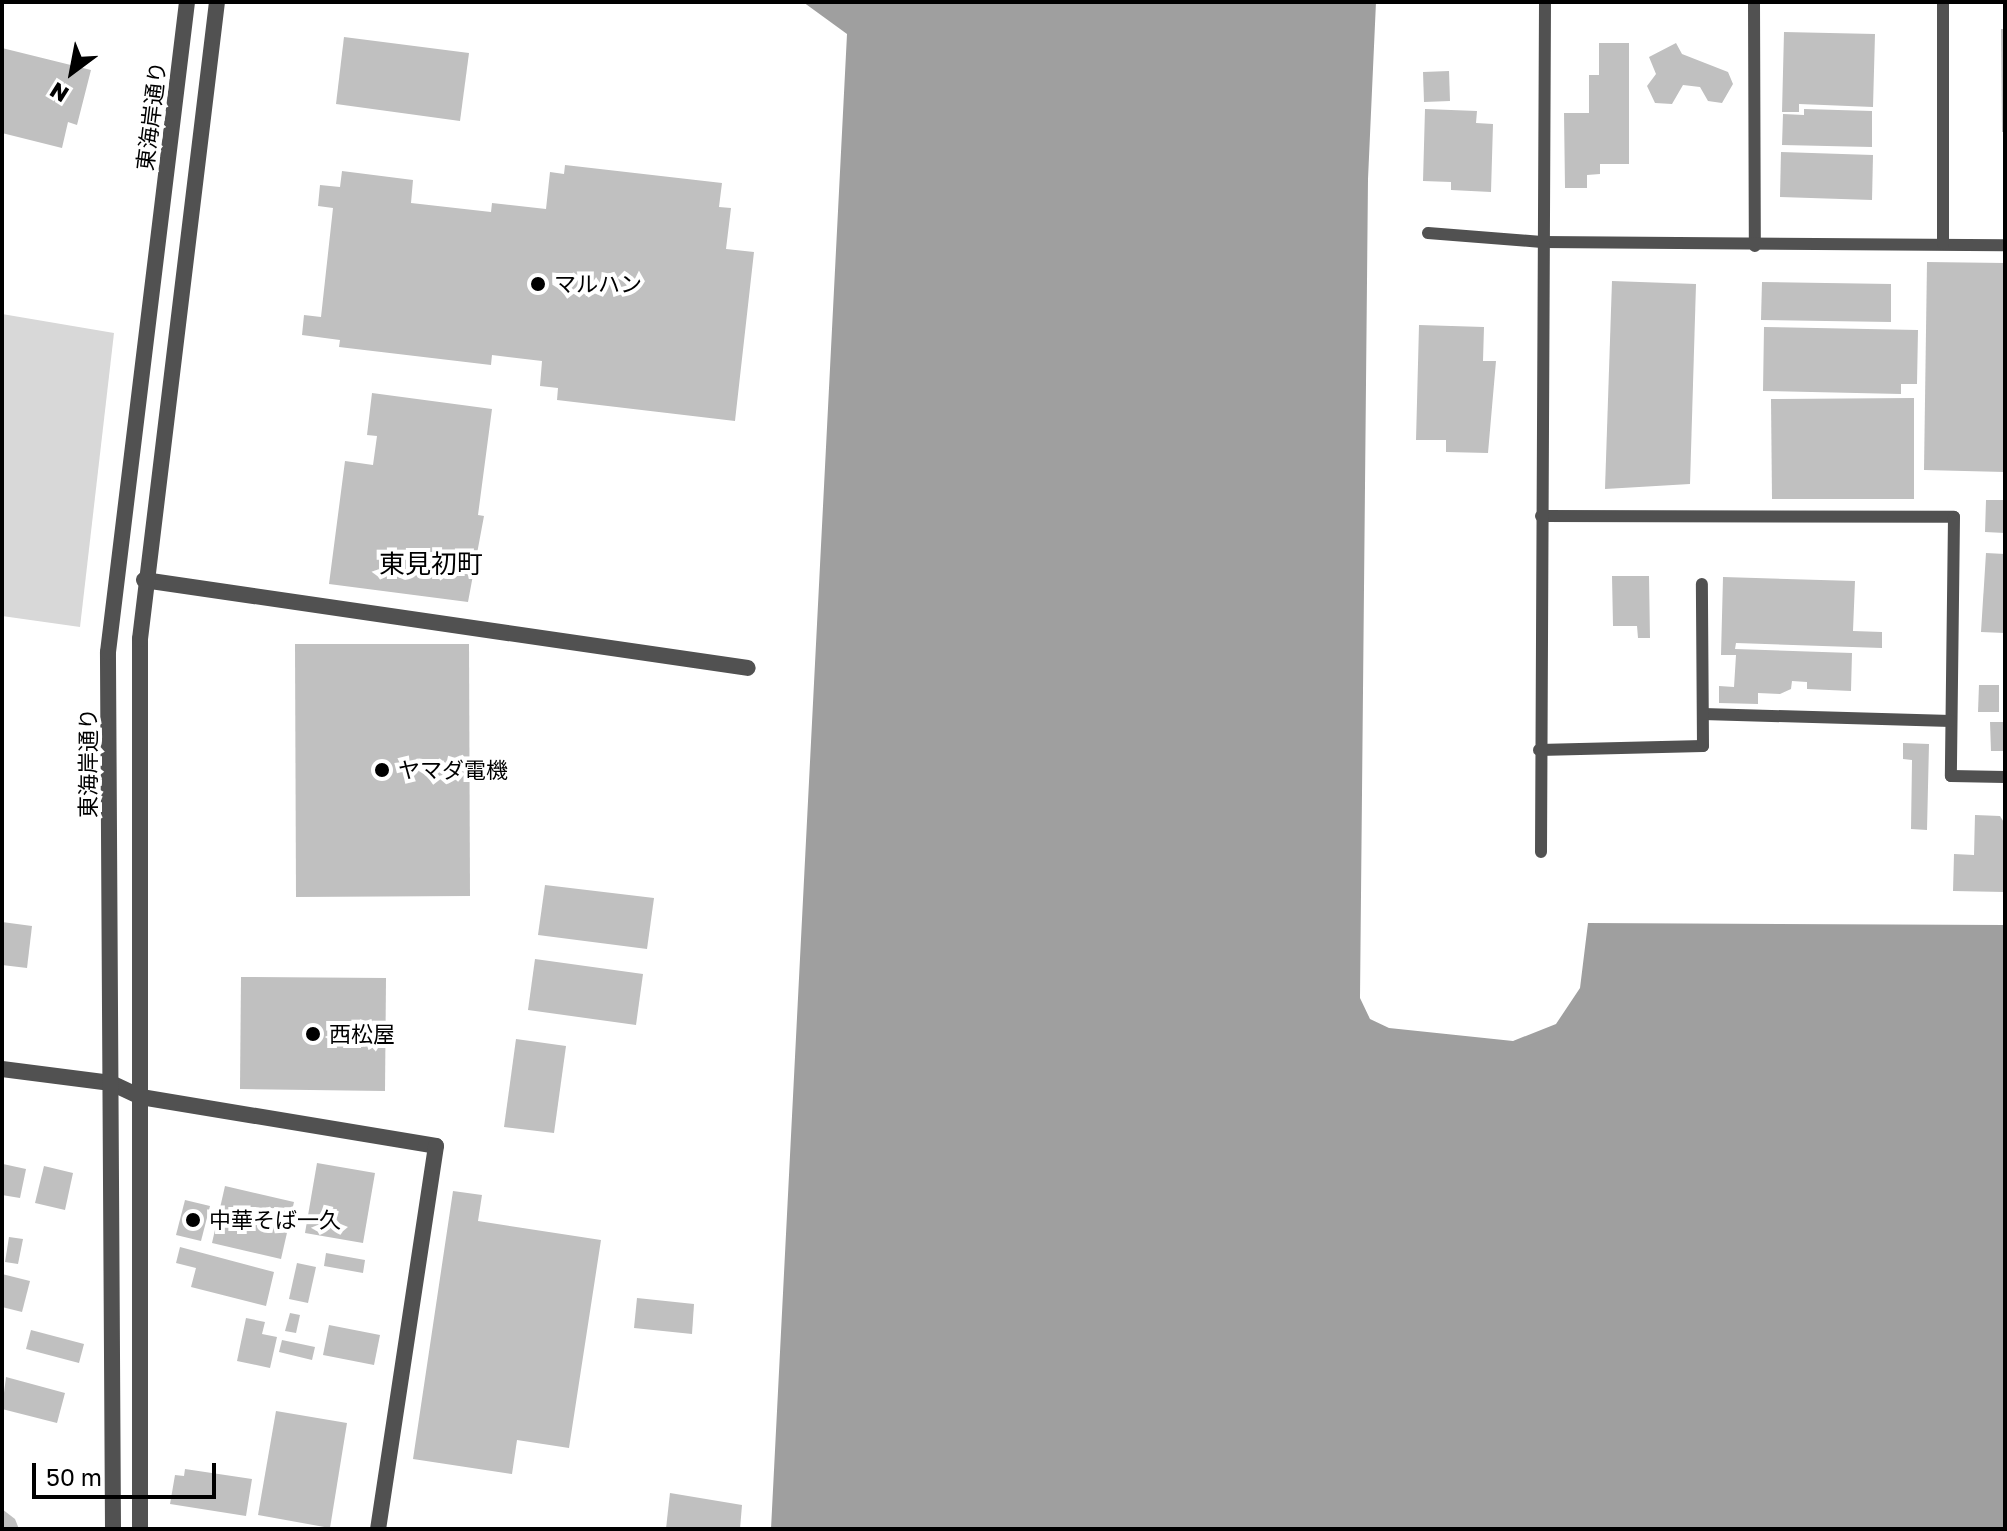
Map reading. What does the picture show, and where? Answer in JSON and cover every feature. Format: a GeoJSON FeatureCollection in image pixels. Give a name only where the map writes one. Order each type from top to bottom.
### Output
{"type":"FeatureCollection","features":[{"type":"Feature","properties":{"kind":"street","name":"東海岸通り"},"geometry":{"type":"LineString","coordinates":[[113,1529],[110,623],[187,2]]}},
{"type":"Feature","properties":{"kind":"street"},"geometry":{"type":"LineString","coordinates":[[140,1529],[144,580],[217,2]]}},
{"type":"Feature","properties":{"kind":"street"},"geometry":{"type":"LineString","coordinates":[[144,580],[748,668]]}},
{"type":"Feature","properties":{"kind":"street"},"geometry":{"type":"LineString","coordinates":[[2,1069],[111,1083],[141,1097],[436,1146],[378,1529]]}},
{"type":"Feature","properties":{"kind":"lane"},"geometry":{"type":"LineString","coordinates":[[1541,852],[1539,750],[1545,2]]}},
{"type":"Feature","properties":{"kind":"lane"},"geometry":{"type":"LineString","coordinates":[[1754,2],[1755,246]]}},
{"type":"Feature","properties":{"kind":"lane"},"geometry":{"type":"LineString","coordinates":[[1943,2],[1943,244]]}},
{"type":"Feature","properties":{"kind":"lane"},"geometry":{"type":"LineString","coordinates":[[1428,233],[1542,242],[1755,246],[2005,245]]}},
{"type":"Feature","properties":{"kind":"lane"},"geometry":{"type":"LineString","coordinates":[[1541,516],[1954,517],[1951,776],[2005,777]]}},
{"type":"Feature","properties":{"kind":"lane"},"geometry":{"type":"LineString","coordinates":[[1539,750],[1703,746],[1702,584]]}},
{"type":"Feature","properties":{"kind":"lane"},"geometry":{"type":"LineString","coordinates":[[1703,714],[1951,721]]}},
{"type":"Feature","properties":{"kind":"shaded area"},"geometry":{"type":"Polygon","coordinates":[[[803,2],[1376,2],[1368,179],[1360,998],[1370,1019],[1389,1028],[1513,1041],[1556,1024],[1580,988],[1588,923],[2005,925],[2005,1529],[771,1529],[847,34],[803,2]]]}},
{"type":"Feature","properties":{"kind":"shaded area"},"geometry":{"type":"Polygon","coordinates":[[[2,314],[114,333],[80,627],[2,616],[2,314]]]}},
{"type":"Feature","properties":{"kind":"building"},"geometry":{"type":"Polygon","coordinates":[[[2001,29],[2005,29],[2005,132],[2002,132],[2001,29]]]}},
{"type":"Feature","properties":{"kind":"building"},"geometry":{"type":"Polygon","coordinates":[[[1784,32],[1875,34],[1873,107],[1799,104],[1799,112],[1782,112],[1784,32]]]}},
{"type":"Feature","properties":{"kind":"building"},"geometry":{"type":"Polygon","coordinates":[[[344,37],[469,53],[460,121],[336,104],[344,37]]]}},
{"type":"Feature","properties":{"kind":"building"},"geometry":{"type":"Polygon","coordinates":[[[1599,43],[1629,43],[1629,164],[1600,164],[1600,174],[1587,175],[1587,188],[1565,188],[1564,113],[1589,113],[1589,75],[1599,75],[1599,43]]]}},
{"type":"Feature","properties":{"kind":"building"},"geometry":{"type":"Polygon","coordinates":[[[1676,43],[1682,54],[1728,72],[1733,84],[1722,103],[1708,101],[1700,87],[1683,85],[1672,104],[1655,103],[1647,86],[1656,74],[1649,57],[1676,43]]]}},
{"type":"Feature","properties":{"kind":"building"},"geometry":{"type":"Polygon","coordinates":[[[2,48],[91,70],[77,125],[68,122],[62,148],[2,133],[2,48]]]}},
{"type":"Feature","properties":{"kind":"building"},"geometry":{"type":"Polygon","coordinates":[[[1449,71],[1450,101],[1424,102],[1423,72],[1449,71]]]}},
{"type":"Feature","properties":{"kind":"building"},"geometry":{"type":"Polygon","coordinates":[[[1425,109],[1477,111],[1476,123],[1493,124],[1491,192],[1451,190],[1451,182],[1423,181],[1425,109]]]}},
{"type":"Feature","properties":{"kind":"building"},"geometry":{"type":"Polygon","coordinates":[[[1804,109],[1872,111],[1872,147],[1782,145],[1783,114],[1804,115],[1804,109]]]}},
{"type":"Feature","properties":{"kind":"building"},"geometry":{"type":"Polygon","coordinates":[[[1781,152],[1873,155],[1872,200],[1780,197],[1781,152]]]}},
{"type":"Feature","properties":{"kind":"building","name":"マルハン"},"geometry":{"type":"Polygon","coordinates":[[[565,165],[722,183],[719,207],[731,208],[726,249],[754,252],[735,421],[557,400],[558,388],[540,386],[542,361],[492,355],[491,365],[339,347],[340,340],[302,335],[304,315],[321,317],[333,208],[318,206],[320,185],[340,187],[342,171],[413,180],[411,203],[491,212],[492,203],[546,209],[550,172],[564,174],[565,165]]]}},
{"type":"Feature","properties":{"kind":"building"},"geometry":{"type":"Polygon","coordinates":[[[1927,262],[2005,263],[2005,472],[1924,470],[1927,262]]]}},
{"type":"Feature","properties":{"kind":"building"},"geometry":{"type":"Polygon","coordinates":[[[1612,281],[1696,284],[1690,484],[1605,489],[1612,281]]]}},
{"type":"Feature","properties":{"kind":"building"},"geometry":{"type":"Polygon","coordinates":[[[1762,282],[1891,284],[1891,322],[1761,320],[1762,282]]]}},
{"type":"Feature","properties":{"kind":"building"},"geometry":{"type":"Polygon","coordinates":[[[1419,325],[1484,327],[1483,361],[1496,361],[1488,453],[1446,452],[1446,440],[1416,440],[1419,325]]]}},
{"type":"Feature","properties":{"kind":"building"},"geometry":{"type":"Polygon","coordinates":[[[1764,327],[1918,330],[1917,384],[1901,384],[1901,394],[1763,391],[1764,327]]]}},
{"type":"Feature","properties":{"kind":"building"},"geometry":{"type":"Polygon","coordinates":[[[372,393],[492,409],[478,515],[484,516],[468,602],[329,584],[345,461],[373,465],[377,436],[367,435],[372,393]]]}},
{"type":"Feature","properties":{"kind":"building"},"geometry":{"type":"Polygon","coordinates":[[[1914,398],[1914,499],[1772,499],[1771,399],[1914,398]]]}},
{"type":"Feature","properties":{"kind":"building"},"geometry":{"type":"Polygon","coordinates":[[[1986,500],[2005,500],[2005,533],[1985,532],[1986,500]]]}},
{"type":"Feature","properties":{"kind":"building"},"geometry":{"type":"Polygon","coordinates":[[[1986,553],[2005,554],[2005,633],[1981,632],[1986,553]]]}},
{"type":"Feature","properties":{"kind":"building"},"geometry":{"type":"Polygon","coordinates":[[[1612,576],[1649,576],[1650,638],[1638,638],[1637,626],[1613,626],[1612,576]]]}},
{"type":"Feature","properties":{"kind":"building"},"geometry":{"type":"Polygon","coordinates":[[[1723,577],[1855,581],[1853,631],[1882,632],[1882,648],[1736,643],[1735,649],[1852,653],[1851,691],[1807,689],[1807,682],[1792,681],[1791,689],[1780,694],[1758,693],[1758,704],[1719,703],[1719,686],[1734,687],[1736,655],[1721,655],[1723,577]]]}},
{"type":"Feature","properties":{"kind":"building","name":"ヤマダ電機"},"geometry":{"type":"Polygon","coordinates":[[[295,644],[469,644],[470,896],[296,897],[295,644]]]}},
{"type":"Feature","properties":{"kind":"building"},"geometry":{"type":"Polygon","coordinates":[[[1979,685],[1999,685],[1999,712],[1978,712],[1979,685]]]}},
{"type":"Feature","properties":{"kind":"building"},"geometry":{"type":"Polygon","coordinates":[[[1990,722],[2005,722],[2005,751],[1991,751],[1990,722]]]}},
{"type":"Feature","properties":{"kind":"building"},"geometry":{"type":"Polygon","coordinates":[[[1903,743],[1929,744],[1927,830],[1911,829],[1912,760],[1903,759],[1903,743]]]}},
{"type":"Feature","properties":{"kind":"building"},"geometry":{"type":"Polygon","coordinates":[[[1975,815],[2000,816],[2005,824],[2005,892],[1953,891],[1954,854],[1974,855],[1975,815]]]}},
{"type":"Feature","properties":{"kind":"building"},"geometry":{"type":"Polygon","coordinates":[[[545,885],[654,898],[647,949],[538,935],[545,885]]]}},
{"type":"Feature","properties":{"kind":"building"},"geometry":{"type":"Polygon","coordinates":[[[2,922],[32,926],[27,968],[2,965],[2,922]]]}},
{"type":"Feature","properties":{"kind":"building"},"geometry":{"type":"Polygon","coordinates":[[[535,959],[643,974],[636,1025],[528,1010],[535,959]]]}},
{"type":"Feature","properties":{"kind":"building","name":"西松屋"},"geometry":{"type":"Polygon","coordinates":[[[241,977],[386,978],[385,1091],[240,1089],[241,977]]]}},
{"type":"Feature","properties":{"kind":"building"},"geometry":{"type":"Polygon","coordinates":[[[516,1039],[566,1046],[554,1133],[504,1127],[516,1039]]]}},
{"type":"Feature","properties":{"kind":"building"},"geometry":{"type":"Polygon","coordinates":[[[317,1163],[375,1173],[363,1243],[305,1233],[317,1163]]]}},
{"type":"Feature","properties":{"kind":"building"},"geometry":{"type":"Polygon","coordinates":[[[3,1164],[26,1169],[20,1198],[2,1195],[3,1164]]]}},
{"type":"Feature","properties":{"kind":"building"},"geometry":{"type":"Polygon","coordinates":[[[44,1166],[73,1173],[65,1210],[35,1203],[44,1166]]]}},
{"type":"Feature","properties":{"kind":"building"},"geometry":{"type":"Polygon","coordinates":[[[225,1186],[294,1202],[281,1259],[212,1243],[225,1186]]]}},
{"type":"Feature","properties":{"kind":"building"},"geometry":{"type":"Polygon","coordinates":[[[453,1191],[482,1195],[478,1221],[601,1240],[569,1448],[517,1440],[512,1474],[413,1459],[453,1191]]]}},
{"type":"Feature","properties":{"kind":"building","name":"中華そば一久"},"geometry":{"type":"Polygon","coordinates":[[[185,1200],[210,1206],[201,1241],[176,1235],[185,1200]]]}},
{"type":"Feature","properties":{"kind":"building"},"geometry":{"type":"Polygon","coordinates":[[[9,1237],[23,1239],[18,1264],[5,1262],[9,1237]]]}},
{"type":"Feature","properties":{"kind":"building"},"geometry":{"type":"Polygon","coordinates":[[[180,1247],[274,1272],[266,1306],[191,1287],[196,1268],[176,1263],[180,1247]]]}},
{"type":"Feature","properties":{"kind":"building"},"geometry":{"type":"Polygon","coordinates":[[[326,1253],[365,1260],[363,1273],[324,1266],[326,1253]]]}},
{"type":"Feature","properties":{"kind":"building"},"geometry":{"type":"Polygon","coordinates":[[[297,1263],[316,1267],[308,1303],[289,1299],[297,1263]]]}},
{"type":"Feature","properties":{"kind":"building"},"geometry":{"type":"Polygon","coordinates":[[[2,1274],[30,1281],[22,1312],[2,1307],[2,1274]]]}},
{"type":"Feature","properties":{"kind":"building"},"geometry":{"type":"Polygon","coordinates":[[[637,1298],[694,1304],[692,1334],[634,1328],[637,1298]]]}},
{"type":"Feature","properties":{"kind":"building"},"geometry":{"type":"Polygon","coordinates":[[[290,1313],[300,1315],[296,1333],[285,1331],[290,1313]]]}},
{"type":"Feature","properties":{"kind":"building"},"geometry":{"type":"Polygon","coordinates":[[[246,1318],[265,1322],[262,1334],[277,1337],[270,1368],[237,1361],[246,1318]]]}},
{"type":"Feature","properties":{"kind":"building"},"geometry":{"type":"Polygon","coordinates":[[[329,1325],[380,1335],[374,1365],[323,1355],[329,1325]]]}},
{"type":"Feature","properties":{"kind":"building"},"geometry":{"type":"Polygon","coordinates":[[[31,1330],[84,1344],[79,1363],[26,1349],[31,1330]]]}},
{"type":"Feature","properties":{"kind":"building"},"geometry":{"type":"Polygon","coordinates":[[[282,1340],[315,1347],[312,1360],[279,1352],[282,1340]]]}},
{"type":"Feature","properties":{"kind":"building"},"geometry":{"type":"Polygon","coordinates":[[[6,1377],[65,1393],[57,1423],[2,1409],[6,1377]]]}},
{"type":"Feature","properties":{"kind":"building"},"geometry":{"type":"Polygon","coordinates":[[[276,1411],[347,1423],[330,1528],[258,1515],[276,1411]]]}},
{"type":"Feature","properties":{"kind":"building"},"geometry":{"type":"Polygon","coordinates":[[[185,1469],[252,1479],[246,1516],[170,1504],[175,1475],[184,1476],[185,1469]]]}},
{"type":"Feature","properties":{"kind":"building"},"geometry":{"type":"Polygon","coordinates":[[[670,1493],[742,1505],[740,1529],[666,1529],[670,1493]]]}},
{"type":"Feature","properties":{"kind":"building"},"geometry":{"type":"Polygon","coordinates":[[[2,1509],[15,1519],[19,1529],[2,1529],[2,1509]]]}},
{"type":"Feature","properties":{"kind":"place","name":"マルハン"},"geometry":{"type":"Point","coordinates":[538,284]}},
{"type":"Feature","properties":{"kind":"place","name":"ヤマダ電機"},"geometry":{"type":"Point","coordinates":[382,770]}},
{"type":"Feature","properties":{"kind":"place","name":"西松屋"},"geometry":{"type":"Point","coordinates":[313,1034]}},
{"type":"Feature","properties":{"kind":"place","name":"中華そば一久"},"geometry":{"type":"Point","coordinates":[193,1220]}},
{"type":"Feature","properties":{"kind":"district","name":"東見初町"},"geometry":{"type":"Point","coordinates":[431,564]}}]}
